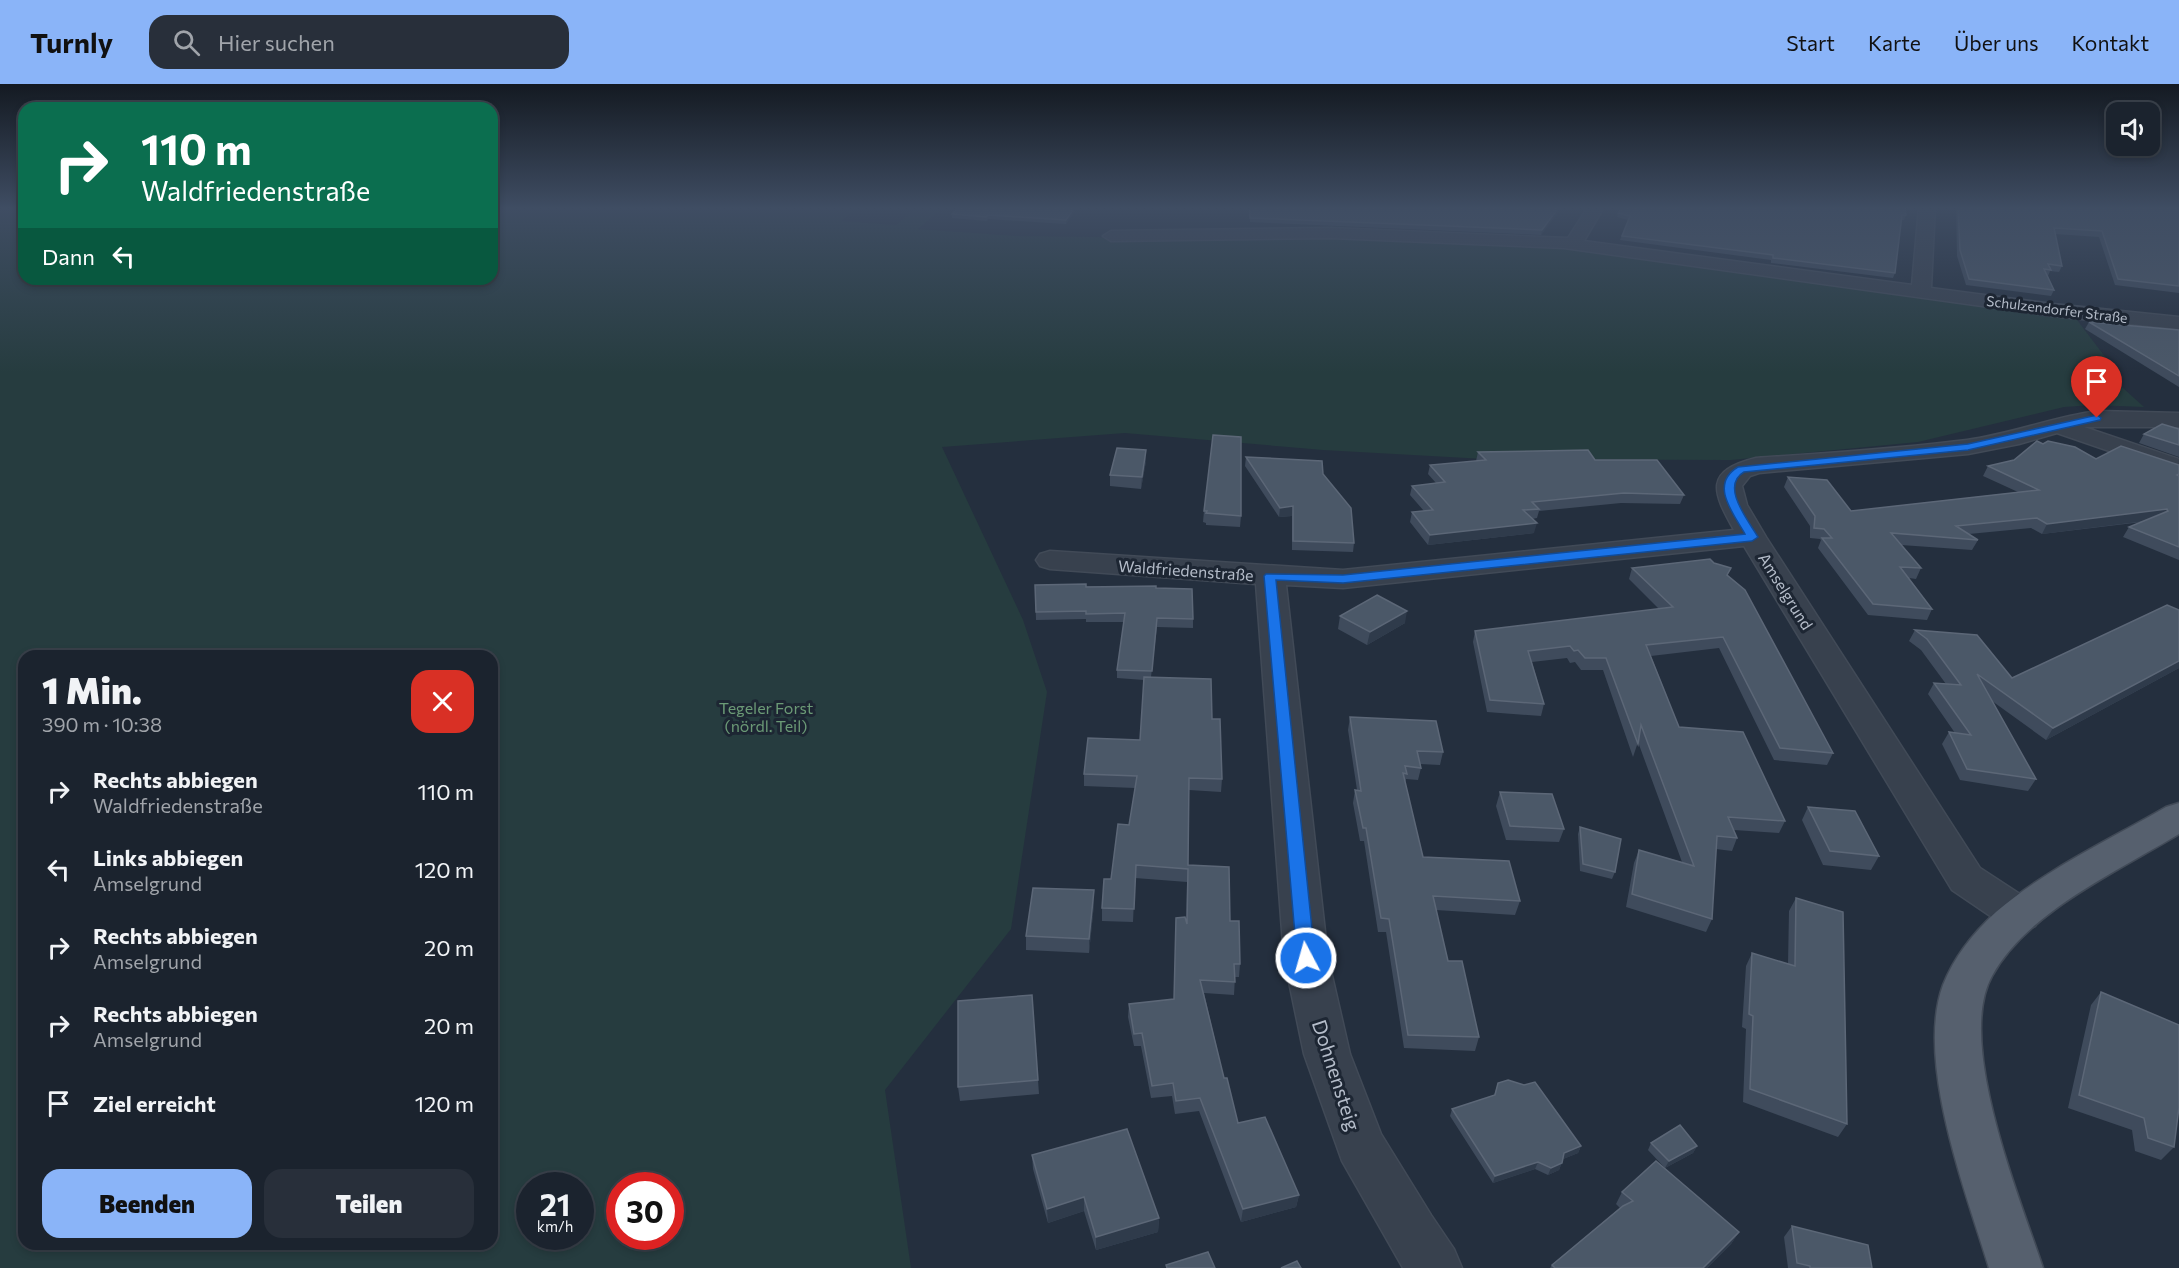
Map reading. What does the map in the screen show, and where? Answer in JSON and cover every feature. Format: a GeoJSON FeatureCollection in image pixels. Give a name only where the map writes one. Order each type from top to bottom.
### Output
{"type":"FeatureCollection","features":[{"type":"Feature","properties":{"kind":"main road"},"geometry":{"type":"LineString","coordinates":[[2016,1268],[1964,1091],[1957,1034],[1965,986],[1981,956],[2020,915],[2179,816]]}},
{"type":"Feature","properties":{"kind":"street","name":"Schulzendorfer Straße"},"geometry":{"type":"LineString","coordinates":[[1708,262],[2053,310],[2179,323]]}},
{"type":"Feature","properties":{"kind":"street"},"geometry":{"type":"LineString","coordinates":[[1921,291],[1923,262]]}},
{"type":"Feature","properties":{"kind":"street","name":"Amselgrund"},"geometry":{"type":"LineString","coordinates":[[2020,915],[1966,879],[1752,537],[1729,495],[1730,481],[1734,474],[1742,469],[1968,447],[2019,437],[2057,425],[2108,417],[2179,420]]}},
{"type":"Feature","properties":{"kind":"street"},"geometry":{"type":"LineString","coordinates":[[2057,425],[2179,467]]}},
{"type":"Feature","properties":{"kind":"street","name":"Waldfriedenstraße"},"geometry":{"type":"LineString","coordinates":[[1050,560],[1343,579],[1752,537]]}},
{"type":"Feature","properties":{"kind":"street","name":"Dohnensteig"},"geometry":{"type":"LineString","coordinates":[[1270,576],[1304,937],[1315,1005],[1327,1054],[1360,1144],[1412,1234],[1435,1268]]}},
{"type":"Feature","properties":{"kind":"green space","name":"Tegeler Forst (nördl. Teil)"},"geometry":{"type":"Polygon","coordinates":[[[0,262],[18,262],[18,285],[498,285],[498,262],[1683,262],[2021,309],[2077,320],[2109,362],[2093,361],[2144,407],[2093,405],[2064,407],[1918,442],[1731,460],[1485,459],[1323,450],[1125,433],[942,447],[1023,620],[1047,692],[1011,929],[885,1090],[911,1268],[0,1268],[0,262]]]}},
{"type":"Feature","properties":{"kind":"building"},"geometry":{"type":"Polygon","coordinates":[[[1808,262],[1896,262],[1895,273],[1808,262]]]}},
{"type":"Feature","properties":{"kind":"building"},"geometry":{"type":"Polygon","coordinates":[[[1964,262],[2061,262],[2062,266],[2048,264],[2051,270],[2044,269],[2054,290],[1969,279],[1964,262]]]}},
{"type":"Feature","properties":{"kind":"building"},"geometry":{"type":"Polygon","coordinates":[[[2112,262],[2179,262],[2179,286],[2118,279],[2112,262]]]}},
{"type":"Feature","properties":{"kind":"building"},"geometry":{"type":"Polygon","coordinates":[[[2089,322],[2179,330],[2179,376],[2089,322]]]}},
{"type":"Feature","properties":{"kind":"building"},"geometry":{"type":"Polygon","coordinates":[[[2162,424],[2179,429],[2179,445],[2144,434],[2162,424]]]}},
{"type":"Feature","properties":{"kind":"building"},"geometry":{"type":"Polygon","coordinates":[[[1213,435],[1241,437],[1241,516],[1204,511],[1213,435]]]}},
{"type":"Feature","properties":{"kind":"building"},"geometry":{"type":"Polygon","coordinates":[[[2037,441],[2043,444],[2048,441],[2075,447],[2096,459],[2121,446],[2179,465],[2177,475],[2179,476],[2179,547],[2129,527],[2168,511],[2167,509],[2047,524],[2037,518],[1956,526],[1978,540],[1891,533],[1921,568],[1900,567],[1932,609],[1873,604],[1822,538],[1832,538],[1824,529],[1814,528],[1815,516],[1788,477],[1827,480],[1851,511],[2039,490],[1988,466],[2014,460],[2037,441]]]}},
{"type":"Feature","properties":{"kind":"building"},"geometry":{"type":"Polygon","coordinates":[[[1117,448],[1146,450],[1142,477],[1110,475],[1117,448]]]}},
{"type":"Feature","properties":{"kind":"building"},"geometry":{"type":"Polygon","coordinates":[[[1588,450],[1595,460],[1657,460],[1684,495],[1624,493],[1532,502],[1539,509],[1523,510],[1537,523],[1430,535],[1412,512],[1433,510],[1412,486],[1445,482],[1430,465],[1486,460],[1478,452],[1588,450]]]}},
{"type":"Feature","properties":{"kind":"building"},"geometry":{"type":"Polygon","coordinates":[[[1246,457],[1322,461],[1323,474],[1351,508],[1354,543],[1293,541],[1293,506],[1280,508],[1246,457]]]}},
{"type":"Feature","properties":{"kind":"building"},"geometry":{"type":"Polygon","coordinates":[[[1710,559],[1714,563],[1731,568],[1727,575],[1745,590],[1833,753],[1780,748],[1723,637],[1646,645],[1679,727],[1743,732],[1785,821],[1728,817],[1737,838],[1717,836],[1712,919],[1632,894],[1639,850],[1694,866],[1641,725],[1638,744],[1606,658],[1585,658],[1578,650],[1574,651],[1570,646],[1528,651],[1544,704],[1490,700],[1475,631],[1673,607],[1632,568],[1710,559]]]}},
{"type":"Feature","properties":{"kind":"building"},"geometry":{"type":"Polygon","coordinates":[[[1086,584],[1086,587],[1156,586],[1156,588],[1192,589],[1193,619],[1157,618],[1152,671],[1117,670],[1125,613],[1036,612],[1035,585],[1086,584]]]}},
{"type":"Feature","properties":{"kind":"building"},"geometry":{"type":"Polygon","coordinates":[[[1377,595],[1407,611],[1370,632],[1340,616],[1377,595]]]}},
{"type":"Feature","properties":{"kind":"building"},"geometry":{"type":"Polygon","coordinates":[[[2167,605],[2179,610],[2179,661],[2053,728],[1977,674],[2036,779],[1967,769],[1949,732],[1971,735],[1934,683],[1961,685],[1927,639],[1915,630],[1977,635],[2012,678],[2167,605]]]}},
{"type":"Feature","properties":{"kind":"building"},"geometry":{"type":"Polygon","coordinates":[[[1144,677],[1211,679],[1212,719],[1220,719],[1222,779],[1189,778],[1188,865],[1229,867],[1230,921],[1239,921],[1240,964],[1234,964],[1235,982],[1200,980],[1224,1078],[1227,1078],[1238,1123],[1265,1117],[1299,1195],[1243,1209],[1200,1098],[1176,1101],[1173,1083],[1152,1086],[1142,1033],[1134,1034],[1129,1004],[1174,999],[1176,918],[1185,917],[1187,924],[1188,869],[1136,865],[1134,909],[1102,908],[1104,879],[1111,879],[1118,824],[1129,825],[1137,776],[1084,774],[1088,738],[1140,740],[1144,677]]]}},
{"type":"Feature","properties":{"kind":"building"},"geometry":{"type":"Polygon","coordinates":[[[1350,717],[1436,721],[1443,752],[1417,751],[1421,768],[1405,766],[1407,774],[1403,773],[1423,857],[1509,861],[1520,901],[1433,896],[1448,961],[1462,961],[1479,1037],[1408,1035],[1389,919],[1381,918],[1366,828],[1363,828],[1355,790],[1361,791],[1350,717]]]}},
{"type":"Feature","properties":{"kind":"building"},"geometry":{"type":"Polygon","coordinates":[[[1500,792],[1552,794],[1564,829],[1510,826],[1500,792]]]}},
{"type":"Feature","properties":{"kind":"building"},"geometry":{"type":"Polygon","coordinates":[[[1808,807],[1855,811],[1879,856],[1830,851],[1808,807]]]}},
{"type":"Feature","properties":{"kind":"building"},"geometry":{"type":"Polygon","coordinates":[[[1580,827],[1621,839],[1615,872],[1583,864],[1580,827]]]}},
{"type":"Feature","properties":{"kind":"building"},"geometry":{"type":"Polygon","coordinates":[[[1033,888],[1094,890],[1089,939],[1026,936],[1033,888]]]}},
{"type":"Feature","properties":{"kind":"building"},"geometry":{"type":"Polygon","coordinates":[[[1796,898],[1843,912],[1847,1124],[1750,1089],[1753,1016],[1749,1014],[1752,953],[1795,966],[1796,898]]]}},
{"type":"Feature","properties":{"kind":"building"},"geometry":{"type":"Polygon","coordinates":[[[2101,992],[2179,1025],[2179,1107],[2174,1147],[2148,1138],[2144,1118],[2079,1095],[2101,992]]]}},
{"type":"Feature","properties":{"kind":"building"},"geometry":{"type":"Polygon","coordinates":[[[1032,995],[1038,1080],[958,1087],[958,1001],[1032,995]]]}},
{"type":"Feature","properties":{"kind":"building"},"geometry":{"type":"Polygon","coordinates":[[[1508,1080],[1524,1085],[1535,1082],[1581,1146],[1564,1153],[1562,1163],[1551,1168],[1538,1162],[1495,1176],[1452,1109],[1495,1095],[1498,1083],[1508,1080]]]}},
{"type":"Feature","properties":{"kind":"building"},"geometry":{"type":"Polygon","coordinates":[[[1680,1125],[1697,1146],[1669,1161],[1651,1143],[1680,1125]]]}},
{"type":"Feature","properties":{"kind":"building"},"geometry":{"type":"Polygon","coordinates":[[[1127,1129],[1159,1218],[1096,1237],[1084,1197],[1047,1209],[1032,1155],[1127,1129]]]}},
{"type":"Feature","properties":{"kind":"building"},"geometry":{"type":"Polygon","coordinates":[[[1656,1161],[1739,1232],[1703,1268],[1555,1268],[1552,1265],[1623,1206],[1633,1201],[1622,1192],[1656,1161]]]}},
{"type":"Feature","properties":{"kind":"building"},"geometry":{"type":"Polygon","coordinates":[[[1792,1226],[1868,1245],[1872,1268],[1810,1268],[1810,1266],[1797,1263],[1792,1226]]]}},
{"type":"Feature","properties":{"kind":"building"},"geometry":{"type":"Polygon","coordinates":[[[1208,1252],[1215,1268],[1167,1268],[1166,1265],[1208,1252]]]}},
{"type":"Feature","properties":{"kind":"building"},"geometry":{"type":"Polygon","coordinates":[[[1297,1261],[1301,1268],[1281,1268],[1297,1261]]]}},
{"type":"Feature","properties":{"kind":"route"},"geometry":{"type":"LineString","coordinates":[[1306,958],[1270,576],[1343,579],[1752,537],[1729,495],[1730,481],[1734,474],[1742,469],[1968,447],[2019,437],[2074,421],[2097,418]]}}]}
